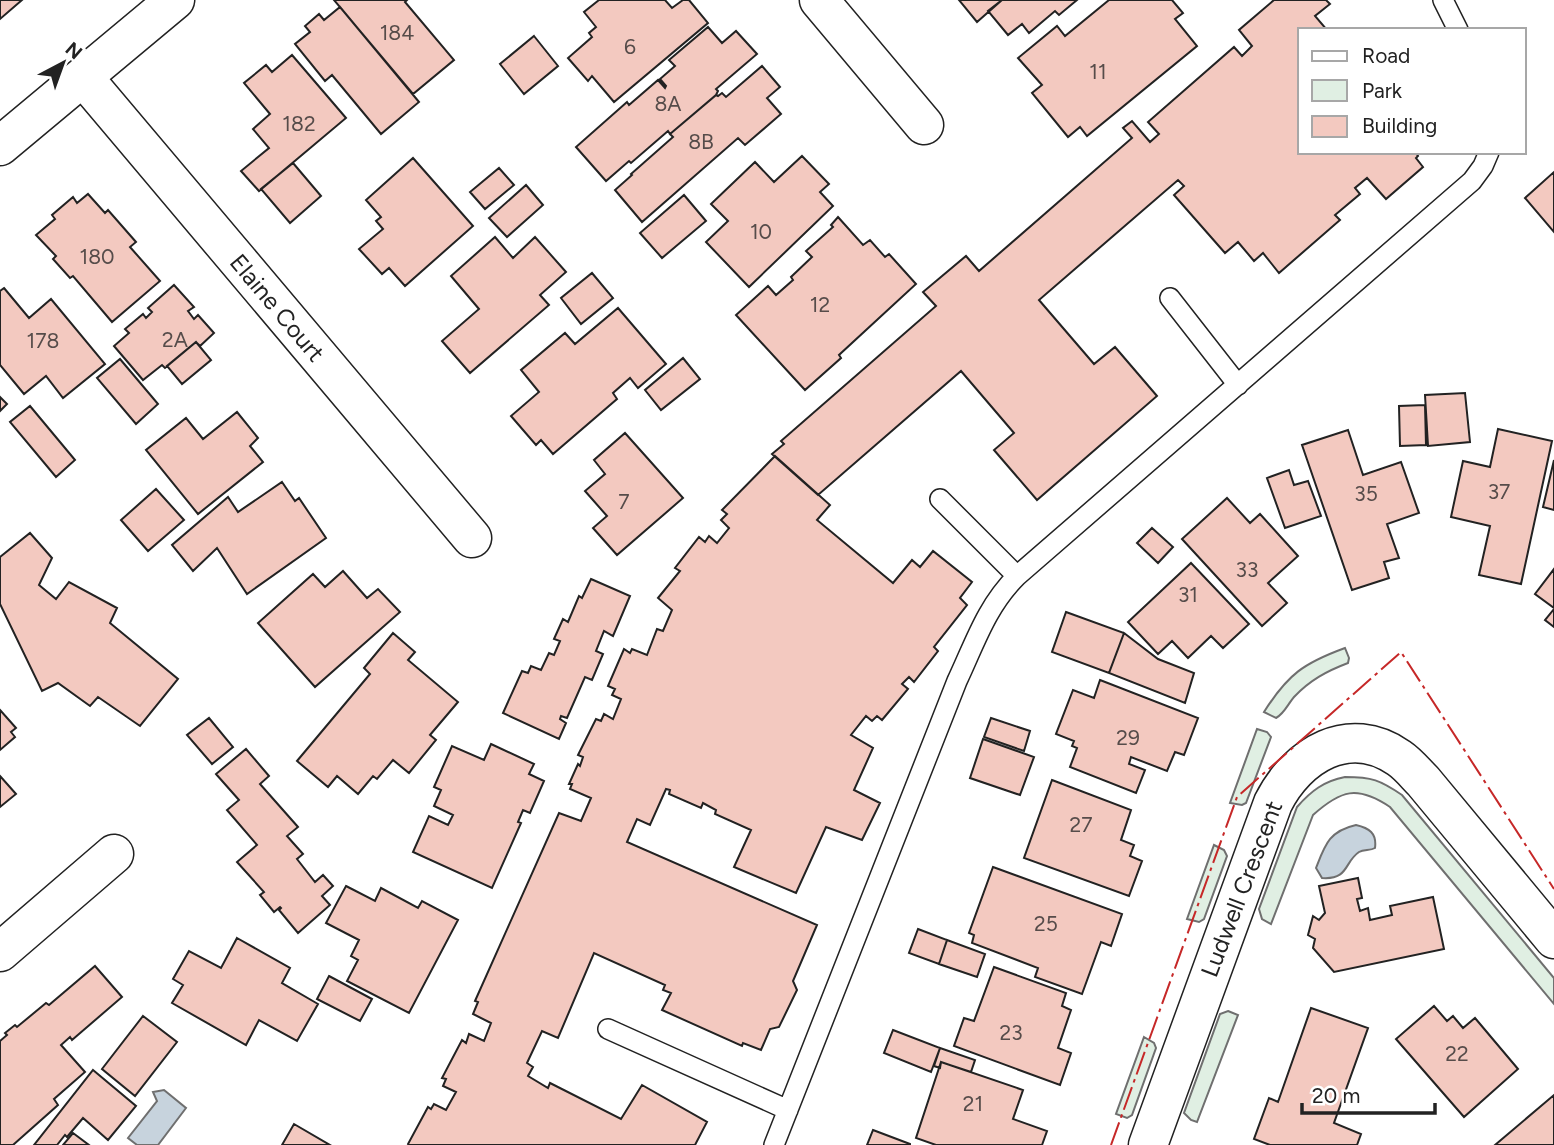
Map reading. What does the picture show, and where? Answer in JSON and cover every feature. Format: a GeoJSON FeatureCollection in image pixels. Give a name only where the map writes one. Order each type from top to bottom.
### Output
{"type":"FeatureCollection","features":[{"type":"Feature","properties":{"kind":"street"},"geometry":{"type":"LineString","coordinates":[[0,146],[175,0]]}},
{"type":"Feature","properties":{"kind":"street"},"geometry":{"type":"LineString","coordinates":[[819,0],[924,125]]}},
{"type":"Feature","properties":{"kind":"street","name":"Elaine Court"},"geometry":{"type":"LineString","coordinates":[[83,77],[472,538]]}},
{"type":"Feature","properties":{"kind":"street","name":"Ludwell Crescent"},"geometry":{"type":"LineString","coordinates":[[1147,1145],[1273,803],[1297,768],[1326,749],[1353,743],[1368,745],[1400,758],[1554,939]]}},
{"type":"Feature","properties":{"kind":"street"},"geometry":{"type":"LineString","coordinates":[[0,952],[114,854]]}},
{"type":"Feature","properties":{"kind":"lane"},"geometry":{"type":"LineString","coordinates":[[1443,0],[1457,28]]}},
{"type":"Feature","properties":{"kind":"lane"},"geometry":{"type":"LineString","coordinates":[[774,1145],[957,681],[990,608],[1017,576],[1472,181],[1488,154]]}},
{"type":"Feature","properties":{"kind":"lane"},"geometry":{"type":"LineString","coordinates":[[1170,298],[1238,385]]}},
{"type":"Feature","properties":{"kind":"lane"},"geometry":{"type":"LineString","coordinates":[[940,499],[1017,576]]}},
{"type":"Feature","properties":{"kind":"lane"},"geometry":{"type":"LineString","coordinates":[[608,1028],[788,1110]]}},
{"type":"Feature","properties":{"kind":"green space"},"geometry":{"type":"Polygon","coordinates":[[[1345,648],[1348,663],[1306,686],[1276,718],[1264,712],[1281,688],[1298,671],[1345,648]]]}},
{"type":"Feature","properties":{"kind":"green space"},"geometry":{"type":"Polygon","coordinates":[[[1257,729],[1267,732],[1271,737],[1246,803],[1230,803],[1257,729]]]}},
{"type":"Feature","properties":{"kind":"green space"},"geometry":{"type":"Polygon","coordinates":[[[1345,777],[1375,780],[1402,795],[1554,978],[1554,1004],[1390,807],[1368,795],[1350,793],[1341,796],[1313,815],[1271,924],[1262,919],[1259,909],[1297,807],[1318,788],[1345,777]]]}},
{"type":"Feature","properties":{"kind":"green space"},"geometry":{"type":"Polygon","coordinates":[[[1214,845],[1224,850],[1227,856],[1204,919],[1199,922],[1187,919],[1214,845]]]}},
{"type":"Feature","properties":{"kind":"green space"},"geometry":{"type":"Polygon","coordinates":[[[1228,1011],[1238,1015],[1197,1122],[1184,1113],[1220,1014],[1228,1011]]]}},
{"type":"Feature","properties":{"kind":"green space"},"geometry":{"type":"Polygon","coordinates":[[[1144,1037],[1154,1043],[1156,1048],[1132,1115],[1127,1118],[1116,1114],[1144,1037]]]}},
{"type":"Feature","properties":{"kind":"shaded area"},"geometry":{"type":"Polygon","coordinates":[[[1356,825],[1371,832],[1375,838],[1375,848],[1359,852],[1337,876],[1322,878],[1316,868],[1325,846],[1334,835],[1356,825]]]}},
{"type":"Feature","properties":{"kind":"shaded area"},"geometry":{"type":"Polygon","coordinates":[[[164,1090],[186,1108],[158,1145],[137,1145],[128,1138],[157,1101],[153,1092],[164,1090]]]}},
{"type":"Feature","properties":{"kind":"building"},"geometry":{"type":"Polygon","coordinates":[[[0,0],[22,0],[0,19],[0,0]]]}},
{"type":"Feature","properties":{"kind":"building"},"geometry":{"type":"Polygon","coordinates":[[[334,0],[407,0],[405,2],[454,60],[413,94],[334,0]]]}},
{"type":"Feature","properties":{"kind":"building"},"geometry":{"type":"Polygon","coordinates":[[[599,0],[665,0],[672,8],[683,0],[689,0],[708,23],[614,102],[592,76],[588,81],[568,58],[592,37],[589,33],[596,27],[584,12],[599,0]]]}},
{"type":"Feature","properties":{"kind":"building"},"geometry":{"type":"Polygon","coordinates":[[[959,0],[1002,0],[977,22],[959,0]]]}},
{"type":"Feature","properties":{"kind":"building"},"geometry":{"type":"Polygon","coordinates":[[[1002,0],[1077,0],[1059,15],[1055,11],[1029,33],[1022,24],[1008,35],[988,11],[1002,0]]]}},
{"type":"Feature","properties":{"kind":"building"},"geometry":{"type":"Polygon","coordinates":[[[1109,0],[1172,0],[1183,13],[1175,19],[1197,46],[1087,136],[1080,127],[1068,137],[1032,93],[1042,85],[1018,58],[1057,26],[1065,36],[1109,0]]]}},
{"type":"Feature","properties":{"kind":"building"},"geometry":{"type":"Polygon","coordinates":[[[1274,0],[1326,0],[1330,4],[1315,16],[1325,28],[1298,28],[1298,154],[1416,154],[1416,158],[1423,167],[1386,199],[1367,178],[1355,188],[1360,194],[1335,215],[1340,220],[1279,273],[1263,253],[1254,261],[1238,242],[1225,253],[1174,195],[1184,186],[1178,180],[1039,300],[1094,364],[1115,347],[1157,396],[1037,500],[994,450],[1014,433],[961,371],[818,495],[772,454],[784,444],[781,441],[936,306],[923,292],[966,256],[979,271],[1132,138],[1123,128],[1132,121],[1150,142],[1159,134],[1148,122],[1234,47],[1242,56],[1252,46],[1239,30],[1274,0]]]}},
{"type":"Feature","properties":{"kind":"building"},"geometry":{"type":"Polygon","coordinates":[[[340,7],[419,102],[381,134],[332,75],[325,81],[295,44],[310,32],[305,26],[319,14],[324,20],[340,7]]]}},
{"type":"Feature","properties":{"kind":"building"},"geometry":{"type":"Polygon","coordinates":[[[708,27],[722,43],[736,31],[757,54],[716,89],[716,95],[670,134],[668,131],[606,181],[576,147],[627,102],[629,105],[658,80],[665,88],[660,79],[675,66],[669,60],[708,27]]]}},
{"type":"Feature","properties":{"kind":"building"},"geometry":{"type":"Polygon","coordinates":[[[534,36],[558,66],[524,94],[500,64],[534,36]]]}},
{"type":"Feature","properties":{"kind":"building"},"geometry":{"type":"Polygon","coordinates":[[[292,55],[346,118],[259,191],[241,171],[269,148],[253,129],[270,114],[244,83],[266,65],[272,72],[292,55]]]}},
{"type":"Feature","properties":{"kind":"building"},"geometry":{"type":"Polygon","coordinates":[[[762,66],[780,87],[767,98],[781,114],[745,145],[738,138],[642,222],[615,190],[673,137],[670,134],[716,95],[722,93],[726,97],[762,66]]]}},
{"type":"Feature","properties":{"kind":"building"},"geometry":{"type":"Polygon","coordinates":[[[802,156],[829,184],[820,192],[833,206],[749,287],[706,242],[728,221],[711,204],[755,162],[774,182],[802,156]]]}},
{"type":"Feature","properties":{"kind":"building"},"geometry":{"type":"Polygon","coordinates":[[[413,158],[473,226],[405,286],[389,268],[382,274],[359,249],[383,229],[376,221],[381,217],[366,200],[413,158]]]}},
{"type":"Feature","properties":{"kind":"building"},"geometry":{"type":"Polygon","coordinates":[[[293,163],[321,196],[290,223],[261,189],[293,163]]]}},
{"type":"Feature","properties":{"kind":"building"},"geometry":{"type":"Polygon","coordinates":[[[499,168],[514,185],[485,209],[470,192],[499,168]]]}},
{"type":"Feature","properties":{"kind":"building"},"geometry":{"type":"Polygon","coordinates":[[[1554,172],[1554,232],[1525,198],[1554,172]]]}},
{"type":"Feature","properties":{"kind":"building"},"geometry":{"type":"Polygon","coordinates":[[[526,185],[543,205],[507,237],[489,218],[526,185]]]}},
{"type":"Feature","properties":{"kind":"building"},"geometry":{"type":"Polygon","coordinates":[[[88,194],[105,213],[108,210],[136,242],[130,247],[160,281],[112,322],[73,276],[70,278],[53,259],[56,256],[36,235],[55,219],[52,215],[73,197],[77,203],[88,194]]]}},
{"type":"Feature","properties":{"kind":"building"},"geometry":{"type":"Polygon","coordinates":[[[684,195],[706,221],[662,258],[640,233],[684,195]]]}},
{"type":"Feature","properties":{"kind":"building"},"geometry":{"type":"Polygon","coordinates":[[[838,217],[863,245],[870,240],[885,257],[889,254],[916,284],[805,390],[736,315],[768,286],[776,295],[793,280],[791,277],[812,257],[806,251],[833,227],[831,225],[838,217]]]}},
{"type":"Feature","properties":{"kind":"building"},"geometry":{"type":"Polygon","coordinates":[[[495,237],[513,258],[535,237],[566,272],[540,295],[549,305],[470,373],[442,341],[479,309],[451,276],[495,237]]]}},
{"type":"Feature","properties":{"kind":"building"},"geometry":{"type":"Polygon","coordinates":[[[592,273],[613,298],[581,324],[561,298],[592,273]]]}},
{"type":"Feature","properties":{"kind":"building"},"geometry":{"type":"Polygon","coordinates":[[[174,285],[194,307],[188,311],[194,319],[198,315],[214,333],[200,346],[196,342],[165,368],[162,365],[143,380],[114,346],[129,333],[125,329],[143,314],[146,318],[152,312],[148,308],[174,285]]]}},
{"type":"Feature","properties":{"kind":"building"},"geometry":{"type":"Polygon","coordinates":[[[4,288],[29,318],[51,299],[105,364],[63,398],[46,376],[24,394],[0,365],[0,291],[4,288]]]}},
{"type":"Feature","properties":{"kind":"building"},"geometry":{"type":"Polygon","coordinates":[[[618,308],[666,364],[638,388],[630,378],[613,393],[617,399],[553,454],[541,440],[536,445],[511,416],[539,392],[521,370],[565,333],[575,344],[618,308]]]}},
{"type":"Feature","properties":{"kind":"building"},"geometry":{"type":"Polygon","coordinates":[[[196,342],[211,360],[182,384],[167,366],[196,342]]]}},
{"type":"Feature","properties":{"kind":"building"},"geometry":{"type":"Polygon","coordinates":[[[683,358],[700,379],[661,410],[645,390],[683,358]]]}},
{"type":"Feature","properties":{"kind":"building"},"geometry":{"type":"Polygon","coordinates":[[[120,359],[158,404],[136,424],[97,378],[120,359]]]}},
{"type":"Feature","properties":{"kind":"building"},"geometry":{"type":"Polygon","coordinates":[[[1465,393],[1470,442],[1428,446],[1425,395],[1465,393]]]}},
{"type":"Feature","properties":{"kind":"building"},"geometry":{"type":"Polygon","coordinates":[[[0,397],[7,404],[0,411],[0,397]]]}},
{"type":"Feature","properties":{"kind":"building"},"geometry":{"type":"Polygon","coordinates":[[[1425,405],[1426,445],[1400,446],[1399,406],[1425,405]]]}},
{"type":"Feature","properties":{"kind":"building"},"geometry":{"type":"Polygon","coordinates":[[[30,406],[75,460],[56,477],[10,422],[30,406]]]}},
{"type":"Feature","properties":{"kind":"building"},"geometry":{"type":"Polygon","coordinates":[[[237,412],[258,438],[250,446],[263,462],[198,514],[146,450],[186,418],[203,439],[237,412]]]}},
{"type":"Feature","properties":{"kind":"building"},"geometry":{"type":"Polygon","coordinates":[[[1498,429],[1552,441],[1521,584],[1479,575],[1490,526],[1451,517],[1463,461],[1490,467],[1498,429]]]}},
{"type":"Feature","properties":{"kind":"building"},"geometry":{"type":"Polygon","coordinates":[[[1348,430],[1363,475],[1401,462],[1419,513],[1387,524],[1399,558],[1384,562],[1389,578],[1352,590],[1302,445],[1348,430]]]}},
{"type":"Feature","properties":{"kind":"building"},"geometry":{"type":"Polygon","coordinates":[[[625,433],[683,498],[617,555],[593,528],[607,516],[585,491],[605,474],[594,460],[625,433]]]}},
{"type":"Feature","properties":{"kind":"building"},"geometry":{"type":"Polygon","coordinates":[[[775,456],[830,505],[817,520],[893,583],[912,560],[920,567],[933,551],[972,582],[960,598],[967,605],[934,647],[938,651],[914,682],[909,677],[902,684],[908,689],[882,720],[877,716],[872,721],[866,716],[851,735],[873,748],[854,790],[880,803],[862,840],[826,827],[796,893],[734,867],[751,830],[715,814],[716,810],[703,803],[701,808],[669,794],[670,790],[666,789],[650,825],[637,819],[627,842],[817,925],[793,981],[797,990],[779,1027],[770,1029],[761,1050],[743,1043],[742,1046],[662,1010],[671,993],[663,990],[665,985],[594,953],[558,1038],[542,1031],[527,1063],[533,1067],[528,1076],[548,1088],[550,1083],[621,1119],[642,1085],[707,1122],[695,1145],[409,1145],[428,1107],[431,1109],[434,1104],[446,1110],[456,1092],[443,1086],[446,1079],[442,1078],[462,1040],[466,1043],[469,1034],[484,1041],[491,1023],[473,1014],[478,1002],[475,1001],[559,813],[581,821],[591,798],[570,789],[572,784],[569,784],[578,764],[580,766],[583,757],[578,755],[596,719],[601,721],[604,714],[613,719],[621,699],[612,695],[615,689],[608,686],[624,649],[630,653],[632,649],[647,655],[657,629],[663,631],[672,610],[658,598],[680,571],[675,568],[699,537],[705,542],[709,536],[717,543],[729,528],[721,520],[727,514],[722,510],[775,456]]]}},
{"type":"Feature","properties":{"kind":"building"},"geometry":{"type":"Polygon","coordinates":[[[1554,460],[1554,510],[1543,507],[1554,460]]]}},
{"type":"Feature","properties":{"kind":"building"},"geometry":{"type":"Polygon","coordinates":[[[1289,470],[1294,485],[1308,481],[1321,516],[1285,528],[1267,478],[1289,470]]]}},
{"type":"Feature","properties":{"kind":"building"},"geometry":{"type":"Polygon","coordinates":[[[282,482],[295,501],[299,498],[326,538],[247,594],[217,548],[193,571],[172,545],[228,497],[238,512],[282,482]]]}},
{"type":"Feature","properties":{"kind":"building"},"geometry":{"type":"Polygon","coordinates":[[[156,489],[184,520],[148,551],[121,520],[156,489]]]}},
{"type":"Feature","properties":{"kind":"building"},"geometry":{"type":"Polygon","coordinates":[[[1227,498],[1250,523],[1260,514],[1298,556],[1268,583],[1287,603],[1262,626],[1182,539],[1227,498]]]}},
{"type":"Feature","properties":{"kind":"building"},"geometry":{"type":"Polygon","coordinates":[[[1152,528],[1173,547],[1158,563],[1137,543],[1152,528]]]}},
{"type":"Feature","properties":{"kind":"building"},"geometry":{"type":"Polygon","coordinates":[[[30,533],[52,558],[39,585],[56,599],[69,582],[117,608],[110,623],[178,679],[140,726],[98,697],[90,706],[58,683],[42,691],[0,604],[0,557],[30,533]]]}},
{"type":"Feature","properties":{"kind":"building"},"geometry":{"type":"Polygon","coordinates":[[[1191,563],[1249,624],[1223,648],[1211,636],[1188,658],[1172,641],[1158,654],[1128,622],[1191,563]]]}},
{"type":"Feature","properties":{"kind":"building"},"geometry":{"type":"Polygon","coordinates":[[[1554,569],[1554,608],[1535,594],[1554,569]]]}},
{"type":"Feature","properties":{"kind":"building"},"geometry":{"type":"Polygon","coordinates":[[[343,571],[367,598],[378,589],[400,612],[315,687],[258,623],[313,574],[325,587],[343,571]]]}},
{"type":"Feature","properties":{"kind":"building"},"geometry":{"type":"Polygon","coordinates":[[[591,579],[630,596],[613,636],[604,631],[596,651],[603,654],[592,680],[585,677],[567,718],[561,716],[560,719],[566,723],[559,739],[503,713],[522,671],[528,673],[531,666],[541,670],[549,653],[554,655],[560,641],[554,639],[563,619],[568,622],[579,596],[582,598],[591,579]]]}},
{"type":"Feature","properties":{"kind":"building"},"geometry":{"type":"Polygon","coordinates":[[[1554,609],[1554,627],[1545,620],[1554,609]]]}},
{"type":"Feature","properties":{"kind":"building"},"geometry":{"type":"Polygon","coordinates":[[[1066,612],[1124,633],[1109,673],[1052,652],[1066,612]]]}},
{"type":"Feature","properties":{"kind":"building"},"geometry":{"type":"Polygon","coordinates":[[[393,633],[415,652],[408,660],[458,702],[430,735],[436,740],[409,773],[393,760],[377,779],[373,776],[358,794],[337,776],[328,787],[297,761],[370,674],[364,668],[393,633]]]}},
{"type":"Feature","properties":{"kind":"building"},"geometry":{"type":"Polygon","coordinates":[[[1124,633],[1158,659],[1194,673],[1185,703],[1109,673],[1124,633]]]}},
{"type":"Feature","properties":{"kind":"building"},"geometry":{"type":"Polygon","coordinates":[[[1100,680],[1198,718],[1184,755],[1175,752],[1167,771],[1131,757],[1129,764],[1145,770],[1136,793],[1070,767],[1077,748],[1072,746],[1074,741],[1056,734],[1073,690],[1094,698],[1100,680]]]}},
{"type":"Feature","properties":{"kind":"building"},"geometry":{"type":"Polygon","coordinates":[[[0,710],[16,728],[11,732],[15,737],[0,750],[0,710]]]}},
{"type":"Feature","properties":{"kind":"building"},"geometry":{"type":"Polygon","coordinates":[[[209,718],[233,747],[212,764],[187,735],[209,718]]]}},
{"type":"Feature","properties":{"kind":"building"},"geometry":{"type":"Polygon","coordinates":[[[991,718],[1030,731],[1024,751],[984,737],[991,718]]]}},
{"type":"Feature","properties":{"kind":"building"},"geometry":{"type":"Polygon","coordinates":[[[983,739],[1034,757],[1020,795],[970,778],[983,739]]]}},
{"type":"Feature","properties":{"kind":"building"},"geometry":{"type":"Polygon","coordinates":[[[491,744],[534,764],[529,774],[544,781],[530,813],[523,810],[518,822],[521,823],[492,888],[413,852],[429,816],[448,825],[453,815],[434,806],[441,790],[434,787],[452,746],[484,760],[491,744]]]}},
{"type":"Feature","properties":{"kind":"building"},"geometry":{"type":"Polygon","coordinates":[[[246,749],[269,776],[260,784],[298,827],[287,836],[303,854],[297,859],[315,882],[323,875],[333,886],[322,896],[330,905],[298,933],[279,910],[280,907],[274,912],[260,895],[264,892],[237,862],[257,845],[227,810],[239,800],[216,774],[246,749]]]}},
{"type":"Feature","properties":{"kind":"building"},"geometry":{"type":"Polygon","coordinates":[[[0,776],[16,794],[0,807],[0,776]]]}},
{"type":"Feature","properties":{"kind":"building"},"geometry":{"type":"Polygon","coordinates":[[[1052,780],[1131,810],[1121,840],[1134,845],[1130,856],[1142,861],[1129,896],[1024,858],[1052,780]]]}},
{"type":"Feature","properties":{"kind":"building"},"geometry":{"type":"Polygon","coordinates":[[[993,867],[1122,914],[1111,946],[1101,942],[1082,994],[1035,977],[1038,968],[972,943],[974,935],[969,933],[993,867]]]}},
{"type":"Feature","properties":{"kind":"building"},"geometry":{"type":"Polygon","coordinates":[[[1358,878],[1362,898],[1357,899],[1360,911],[1368,908],[1370,920],[1392,915],[1390,906],[1433,897],[1444,949],[1334,972],[1313,948],[1315,939],[1308,935],[1313,916],[1319,920],[1325,913],[1319,886],[1358,878]]]}},
{"type":"Feature","properties":{"kind":"building"},"geometry":{"type":"Polygon","coordinates":[[[346,886],[375,901],[381,888],[418,908],[422,901],[458,920],[409,1013],[347,981],[358,960],[351,956],[359,940],[326,923],[346,886]]]}},
{"type":"Feature","properties":{"kind":"building"},"geometry":{"type":"Polygon","coordinates":[[[918,929],[947,940],[939,964],[909,953],[918,929]]]}},
{"type":"Feature","properties":{"kind":"building"},"geometry":{"type":"Polygon","coordinates":[[[237,938],[290,968],[282,983],[318,1004],[297,1041],[259,1020],[246,1045],[172,1003],[183,985],[173,979],[189,951],[221,968],[237,938]]]}},
{"type":"Feature","properties":{"kind":"building"},"geometry":{"type":"Polygon","coordinates":[[[947,940],[985,954],[977,977],[939,964],[947,940]]]}},
{"type":"Feature","properties":{"kind":"building"},"geometry":{"type":"Polygon","coordinates":[[[95,966],[122,997],[72,1040],[70,1037],[61,1045],[85,1072],[54,1099],[58,1105],[13,1145],[0,1145],[0,1041],[15,1025],[17,1027],[46,1003],[49,1005],[95,966]]]}},
{"type":"Feature","properties":{"kind":"building"},"geometry":{"type":"Polygon","coordinates":[[[994,967],[1066,993],[1062,1006],[1071,1010],[1058,1048],[1071,1053],[1060,1085],[954,1046],[964,1018],[974,1021],[994,967]]]}},
{"type":"Feature","properties":{"kind":"building"},"geometry":{"type":"Polygon","coordinates":[[[329,976],[372,999],[360,1021],[317,999],[329,976]]]}},
{"type":"Feature","properties":{"kind":"building"},"geometry":{"type":"Polygon","coordinates":[[[1434,1006],[1447,1021],[1453,1016],[1463,1028],[1475,1018],[1518,1069],[1464,1117],[1396,1039],[1434,1006]]]}},
{"type":"Feature","properties":{"kind":"building"},"geometry":{"type":"Polygon","coordinates":[[[1311,1008],[1368,1028],[1334,1123],[1361,1134],[1357,1145],[1270,1145],[1254,1139],[1269,1098],[1278,1102],[1311,1008]]]}},
{"type":"Feature","properties":{"kind":"building"},"geometry":{"type":"Polygon","coordinates":[[[143,1016],[177,1042],[135,1096],[102,1069],[143,1016]]]}},
{"type":"Feature","properties":{"kind":"building"},"geometry":{"type":"Polygon","coordinates":[[[893,1030],[940,1048],[931,1072],[884,1053],[893,1030]]]}},
{"type":"Feature","properties":{"kind":"building"},"geometry":{"type":"Polygon","coordinates":[[[940,1048],[975,1060],[971,1072],[941,1062],[940,1068],[934,1066],[940,1048]]]}},
{"type":"Feature","properties":{"kind":"building"},"geometry":{"type":"Polygon","coordinates":[[[941,1062],[1023,1090],[1013,1119],[1047,1131],[1042,1145],[936,1145],[916,1138],[941,1062]]]}},
{"type":"Feature","properties":{"kind":"building"},"geometry":{"type":"Polygon","coordinates":[[[93,1070],[136,1106],[108,1140],[83,1118],[57,1145],[34,1145],[93,1070]]]}},
{"type":"Feature","properties":{"kind":"building"},"geometry":{"type":"Polygon","coordinates":[[[1554,1095],[1554,1145],[1495,1145],[1554,1095]]]}},
{"type":"Feature","properties":{"kind":"building"},"geometry":{"type":"Polygon","coordinates":[[[294,1124],[330,1145],[282,1145],[294,1124]]]}},
{"type":"Feature","properties":{"kind":"building"},"geometry":{"type":"Polygon","coordinates":[[[873,1130],[910,1144],[910,1145],[867,1145],[873,1130]]]}},
{"type":"Feature","properties":{"kind":"building"},"geometry":{"type":"Polygon","coordinates":[[[73,1133],[89,1145],[63,1145],[73,1133]]]}},
{"type":"Feature","properties":{"kind":"power"},"geometry":{"type":"LineString","coordinates":[[1111,1145],[1237,797],[1401,652],[1554,889]]}}]}
